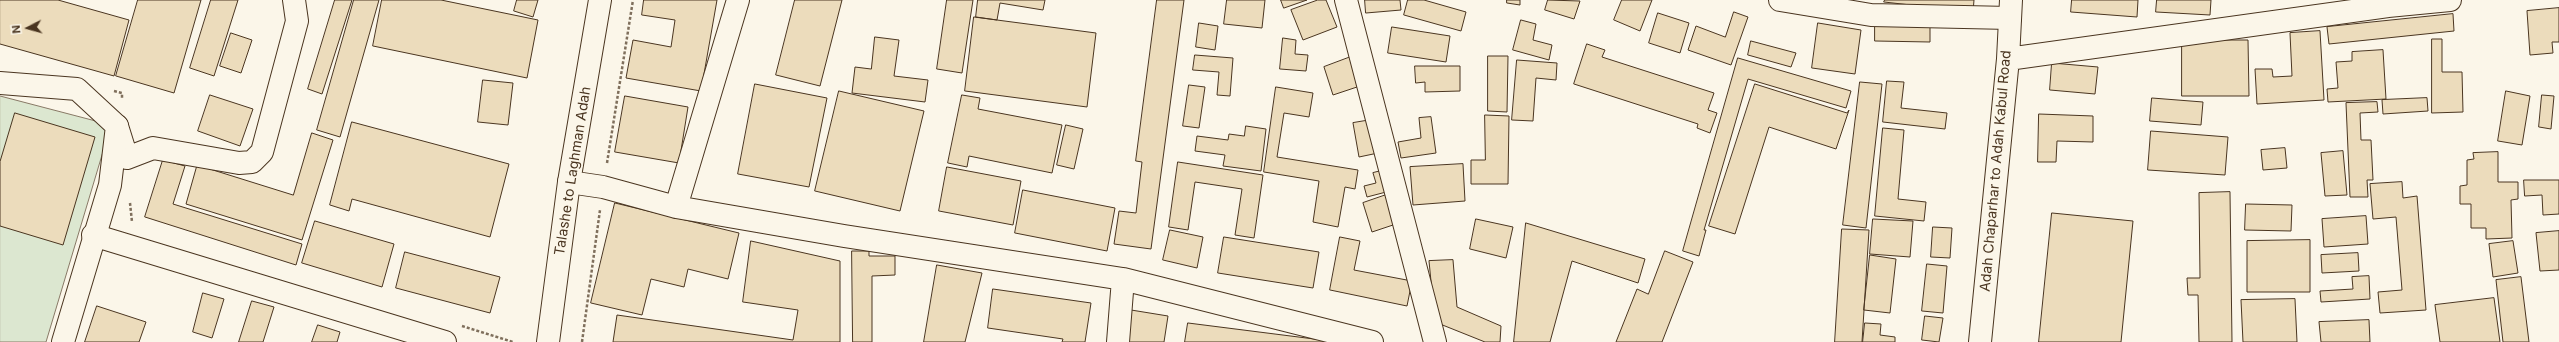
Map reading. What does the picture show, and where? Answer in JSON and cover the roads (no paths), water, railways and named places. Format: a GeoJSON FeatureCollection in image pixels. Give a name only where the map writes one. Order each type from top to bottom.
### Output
{"type":"FeatureCollection","features":[{"type":"Feature","properties":{"kind":"street"},"geometry":{"type":"LineString","coordinates":[[0,83],[77,90],[117,126],[127,158],[153,148],[239,164],[252,162],[262,152],[297,21],[294,0]]}},
{"type":"Feature","properties":{"kind":"street","name":"Talashe to Laghman Adah"},"geometry":{"type":"LineString","coordinates":[[548,342],[568,182],[600,0]]}},
{"type":"Feature","properties":{"kind":"street"},"geometry":{"type":"LineString","coordinates":[[676,208],[738,0]]}},
{"type":"Feature","properties":{"kind":"street"},"geometry":{"type":"LineString","coordinates":[[1346,0],[1436,342]]}},
{"type":"Feature","properties":{"kind":"street"},"geometry":{"type":"LineString","coordinates":[[1780,0],[1871,7],[2010,9]]}},
{"type":"Feature","properties":{"kind":"street"},"geometry":{"type":"LineString","coordinates":[[2008,59],[2388,3],[2450,0]]}},
{"type":"Feature","properties":{"kind":"street","name":"Adah Chaparhar to Adah Kabul Road"},"geometry":{"type":"LineString","coordinates":[[1980,342],[2008,59],[2010,9]]}},
{"type":"Feature","properties":{"kind":"street"},"geometry":{"type":"LineString","coordinates":[[63,342],[93,235],[110,186],[117,126]]}},
{"type":"Feature","properties":{"kind":"street"},"geometry":{"type":"LineString","coordinates":[[568,182],[603,187],[676,208],[844,236],[1123,279],[1339,339],[1372,342]]}},
{"type":"Feature","properties":{"kind":"street"},"geometry":{"type":"LineString","coordinates":[[93,235],[446,342]]}},
{"type":"Feature","properties":{"kind":"street"},"geometry":{"type":"LineString","coordinates":[[1118,342],[1123,279]]}}]}
